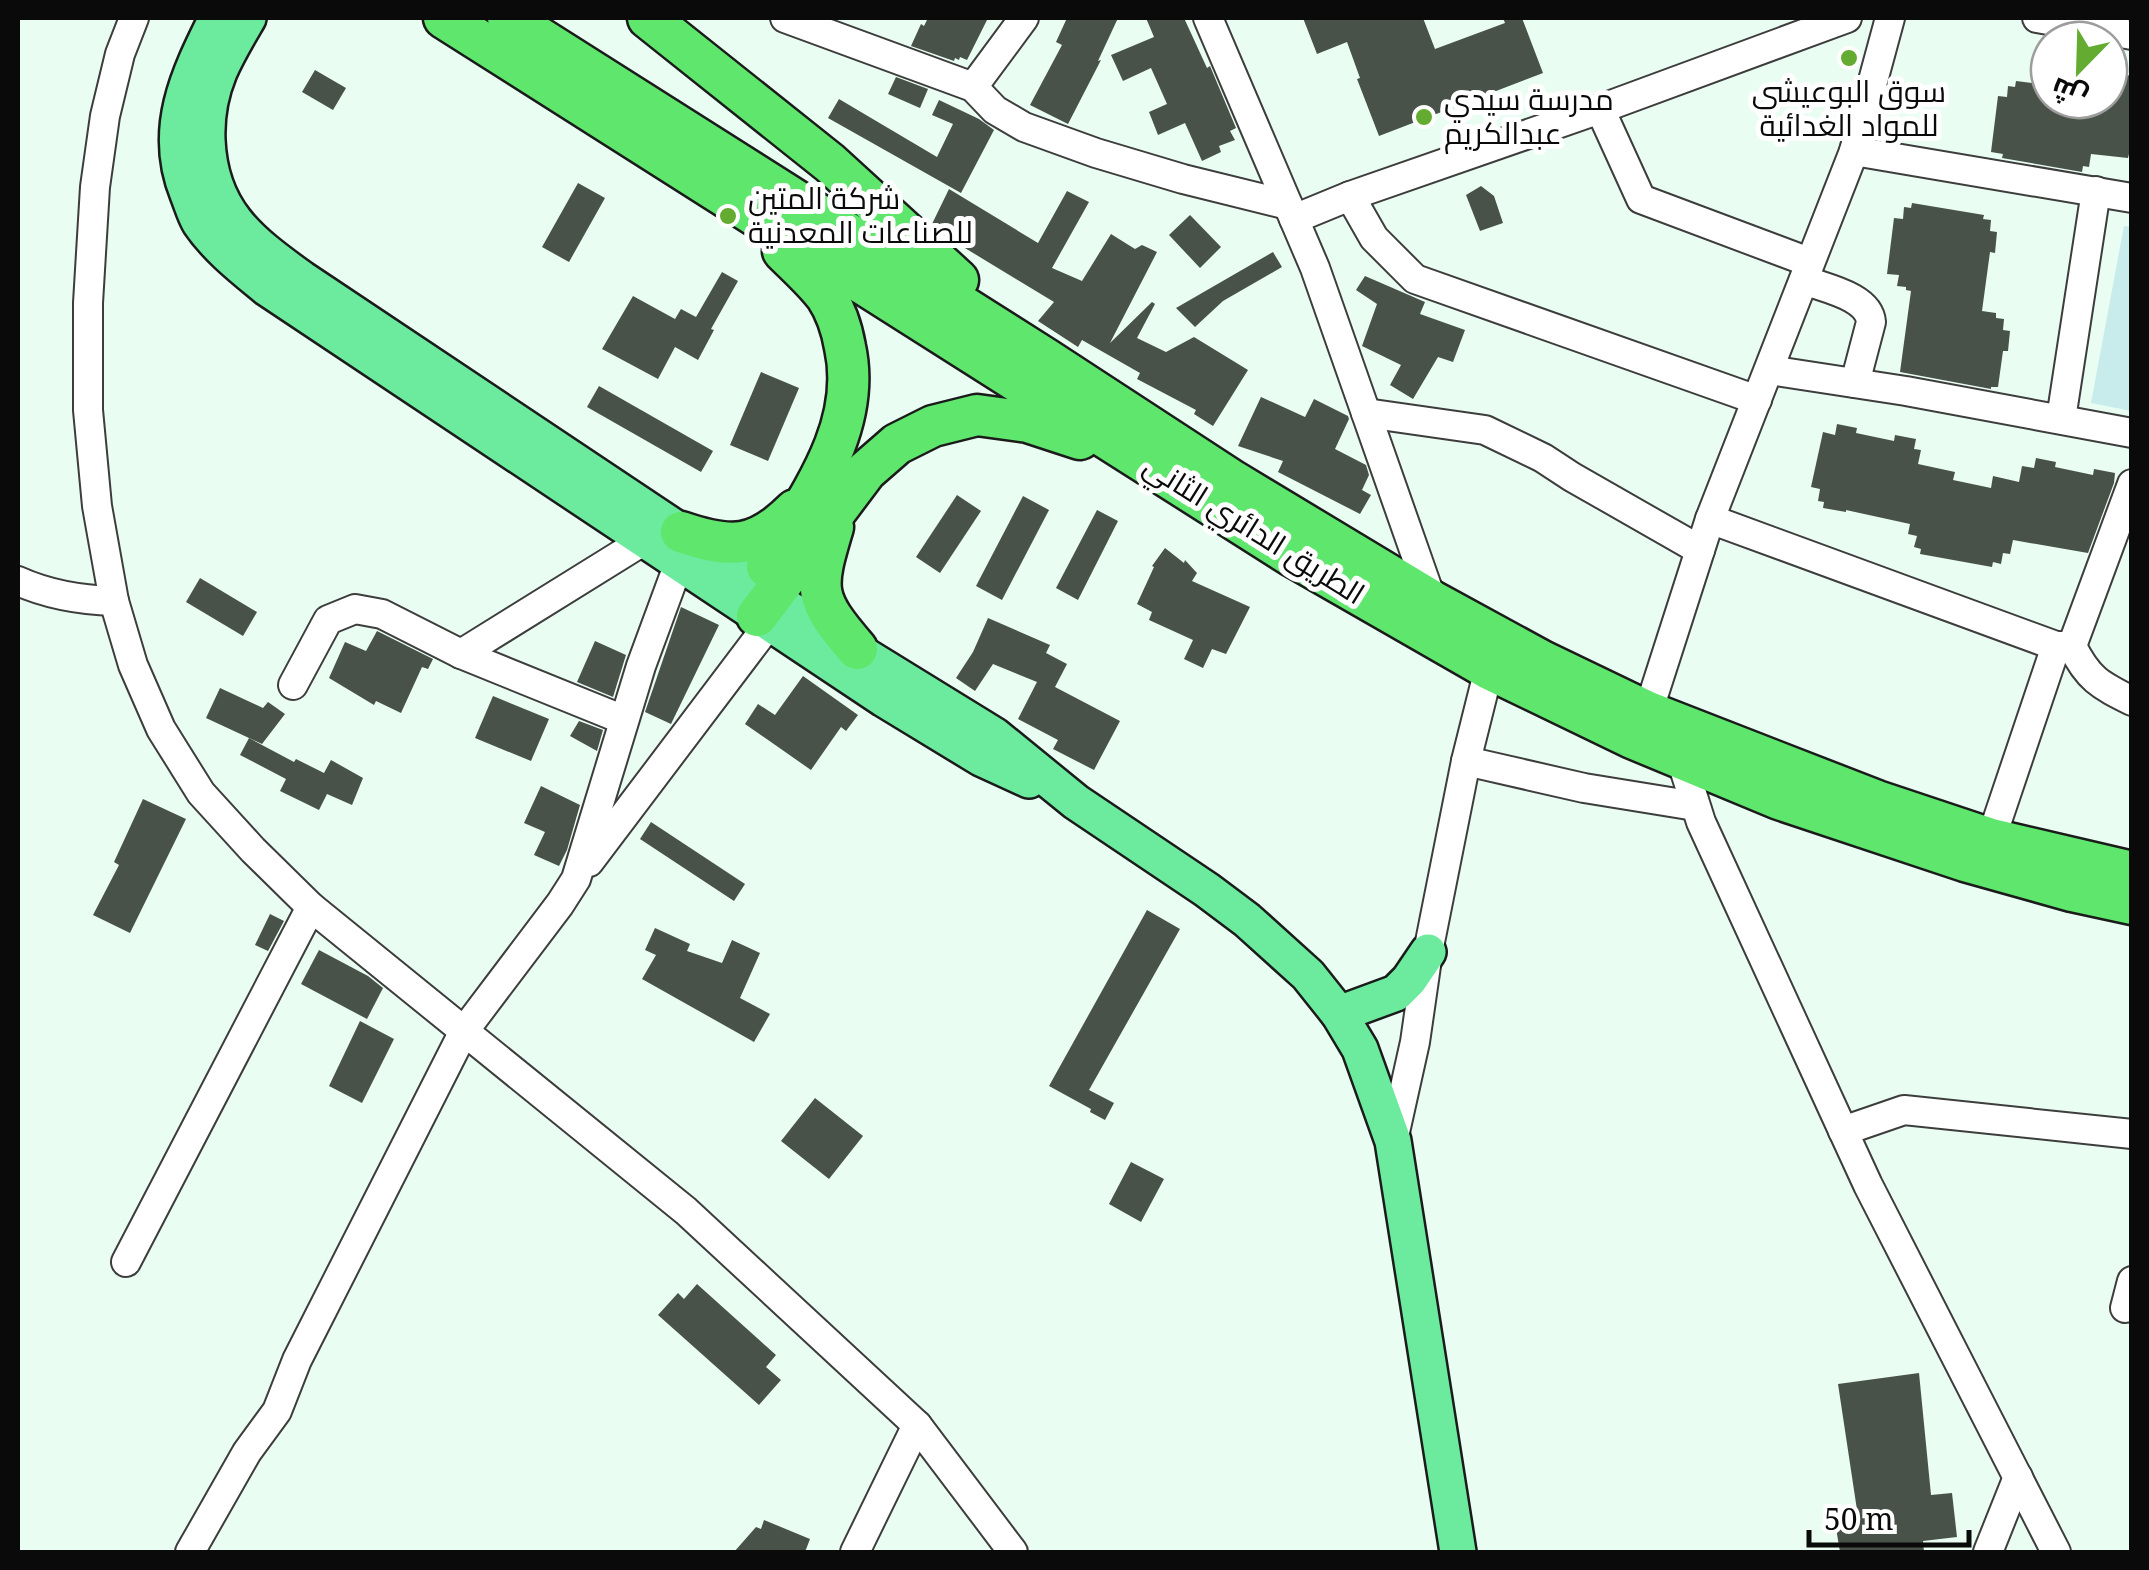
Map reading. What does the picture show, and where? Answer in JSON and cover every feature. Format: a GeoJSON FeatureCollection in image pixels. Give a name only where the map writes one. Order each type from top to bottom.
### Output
{"type":"FeatureCollection","features":[{"type":"Feature","properties":{"kind":"highway","name":"الطريق الدائري الثاني"},"geometry":{"type":"LineString","coordinates":[[444,18],[1292,556],[1489,669],[1681,759],[1780,798],[1966,861],[2132,904]]}},
{"type":"Feature","properties":{"kind":"highway","name":"الطريق الدائري الثاني"},"geometry":{"type":"LineString","coordinates":[[508,18],[1232,482],[1432,601],[1542,661],[1648,712],[1877,801],[1991,839],[2132,872]]}},
{"type":"Feature","properties":{"kind":"highway"},"geometry":{"type":"LineString","coordinates":[[648,18],[830,163],[1046,360]]}},
{"type":"Feature","properties":{"kind":"highway"},"geometry":{"type":"LineString","coordinates":[[739,205],[827,298],[842,330],[848,362],[848,396],[823,503],[820,580],[822,602],[857,649]]}},
{"type":"Feature","properties":{"kind":"highway"},"geometry":{"type":"LineString","coordinates":[[668,545],[739,543],[762,535],[823,503],[897,444],[933,426],[977,415],[1028,422],[1060,432],[1166,477]]}},
{"type":"Feature","properties":{"kind":"highway"},"geometry":{"type":"LineString","coordinates":[[758,605],[823,503]]}},
{"type":"Feature","properties":{"kind":"main road"},"geometry":{"type":"LineString","coordinates":[[217,18],[184,92],[177,132],[179,171],[200,223],[228,254],[267,288],[758,605],[884,699],[980,758],[1076,802]]}},
{"type":"Feature","properties":{"kind":"main road"},"geometry":{"type":"LineString","coordinates":[[248,18],[218,74],[206,116],[208,168],[236,223],[256,245],[668,545]]}},
{"type":"Feature","properties":{"kind":"main road"},"geometry":{"type":"LineString","coordinates":[[758,605],[857,649],[995,736],[1076,802],[1247,920],[1308,975],[1339,1014],[1360,1049],[1393,1141],[1458,1552]]}},
{"type":"Feature","properties":{"kind":"main road"},"geometry":{"type":"LineString","coordinates":[[1339,1014],[1396,994],[1428,952]]}},
{"type":"Feature","properties":{"kind":"street"},"geometry":{"type":"LineString","coordinates":[[134,18],[120,54],[105,116],[96,187],[88,304],[90,429],[97,506],[114,601],[133,666],[160,728],[202,793],[312,907],[686,1212],[917,1425],[1014,1552]]}},
{"type":"Feature","properties":{"kind":"street"},"geometry":{"type":"LineString","coordinates":[[785,18],[973,87],[996,110],[1024,128],[1291,212],[1350,196],[1600,110],[1846,18]]}},
{"type":"Feature","properties":{"kind":"street"},"geometry":{"type":"LineString","coordinates":[[973,87],[1024,18]]}},
{"type":"Feature","properties":{"kind":"street"},"geometry":{"type":"LineString","coordinates":[[1208,18],[1315,268],[1432,601]]}},
{"type":"Feature","properties":{"kind":"street"},"geometry":{"type":"LineString","coordinates":[[1648,712],[1710,519],[1854,151],[1890,18]]}},
{"type":"Feature","properties":{"kind":"street"},"geometry":{"type":"LineString","coordinates":[[2037,18],[2132,36]]}},
{"type":"Feature","properties":{"kind":"street"},"geometry":{"type":"LineString","coordinates":[[1600,110],[1641,199],[1806,271],[1865,306],[1871,322],[1856,383]]}},
{"type":"Feature","properties":{"kind":"street"},"geometry":{"type":"LineString","coordinates":[[1854,151],[2132,198]]}},
{"type":"Feature","properties":{"kind":"street"},"geometry":{"type":"LineString","coordinates":[[2061,419],[2096,191]]}},
{"type":"Feature","properties":{"kind":"street"},"geometry":{"type":"LineString","coordinates":[[1350,196],[1372,236],[1413,278],[1756,400]]}},
{"type":"Feature","properties":{"kind":"street"},"geometry":{"type":"LineString","coordinates":[[1769,370],[2132,433]]}},
{"type":"Feature","properties":{"kind":"street"},"geometry":{"type":"LineString","coordinates":[[1366,413],[1485,430],[1543,458],[1700,550]]}},
{"type":"Feature","properties":{"kind":"street"},"geometry":{"type":"LineString","coordinates":[[1991,839],[2064,646],[2132,484]]}},
{"type":"Feature","properties":{"kind":"street"},"geometry":{"type":"LineString","coordinates":[[1710,519],[2064,646],[2106,688],[2132,701]]}},
{"type":"Feature","properties":{"kind":"street"},"geometry":{"type":"LineString","coordinates":[[461,654],[668,545]]}},
{"type":"Feature","properties":{"kind":"street"},"geometry":{"type":"LineString","coordinates":[[576,879],[640,666],[668,545]]}},
{"type":"Feature","properties":{"kind":"street"},"geometry":{"type":"LineString","coordinates":[[18,581],[77,600],[114,601]]}},
{"type":"Feature","properties":{"kind":"street"},"geometry":{"type":"LineString","coordinates":[[190,1552],[248,1452],[277,1411],[297,1360],[464,1031],[560,904],[758,605]]}},
{"type":"Feature","properties":{"kind":"street"},"geometry":{"type":"LineString","coordinates":[[293,685],[328,620],[355,609],[382,614],[461,654],[624,720]]}},
{"type":"Feature","properties":{"kind":"street"},"geometry":{"type":"LineString","coordinates":[[1393,1141],[1466,761],[1489,669]]}},
{"type":"Feature","properties":{"kind":"street"},"geometry":{"type":"LineString","coordinates":[[1681,759],[1695,806],[1868,1185],[2056,1552]]}},
{"type":"Feature","properties":{"kind":"street"},"geometry":{"type":"LineString","coordinates":[[1466,761],[1584,788],[1695,806]]}},
{"type":"Feature","properties":{"kind":"street"},"geometry":{"type":"LineString","coordinates":[[126,1262],[312,907]]}},
{"type":"Feature","properties":{"kind":"street"},"geometry":{"type":"LineString","coordinates":[[1844,1132],[1904,1110],[2132,1134]]}},
{"type":"Feature","properties":{"kind":"street"},"geometry":{"type":"LineString","coordinates":[[855,1552],[917,1425]]}},
{"type":"Feature","properties":{"kind":"street"},"geometry":{"type":"LineString","coordinates":[[1988,1552],[2018,1477]]}},
{"type":"Feature","properties":{"kind":"shaded area"},"geometry":{"type":"Polygon","coordinates":[[[2124,226],[2132,227],[2131,411],[2091,403],[2124,226]]]}},
{"type":"Feature","properties":{"kind":"building"},"geometry":{"type":"Polygon","coordinates":[[[928,18],[988,18],[967,60],[960,57],[954,61],[911,46],[928,18]]]}},
{"type":"Feature","properties":{"kind":"building"},"geometry":{"type":"Polygon","coordinates":[[[1067,18],[1118,18],[1068,124],[1030,105],[1062,45],[1056,42],[1067,18]]]}},
{"type":"Feature","properties":{"kind":"building"},"geometry":{"type":"Polygon","coordinates":[[[1146,18],[1184,18],[1236,128],[1230,131],[1235,140],[1219,146],[1221,152],[1202,161],[1185,123],[1158,135],[1149,112],[1167,104],[1151,68],[1123,81],[1111,55],[1154,37],[1146,18]]]}},
{"type":"Feature","properties":{"kind":"building"},"geometry":{"type":"Polygon","coordinates":[[[1303,18],[1423,18],[1435,49],[1505,23],[1503,18],[1522,18],[1543,73],[1379,136],[1347,42],[1317,54],[1303,18]]]}},
{"type":"Feature","properties":{"kind":"building"},"geometry":{"type":"Polygon","coordinates":[[[315,70],[346,88],[333,110],[302,92],[315,70]]]}},
{"type":"Feature","properties":{"kind":"building"},"geometry":{"type":"Polygon","coordinates":[[[2129,75],[2132,76],[2132,151],[2128,158],[2091,154],[2089,167],[2083,166],[2082,172],[2002,158],[2003,154],[1991,152],[1998,96],[2007,97],[2008,86],[2015,87],[2016,81],[2029,83],[2029,120],[2129,120],[2129,75]]]}},
{"type":"Feature","properties":{"kind":"building"},"geometry":{"type":"Polygon","coordinates":[[[896,77],[928,89],[920,108],[888,94],[896,77]]]}},
{"type":"Feature","properties":{"kind":"building"},"geometry":{"type":"Polygon","coordinates":[[[839,99],[937,157],[953,124],[932,115],[939,100],[994,130],[961,193],[828,118],[839,99]]]}},
{"type":"Feature","properties":{"kind":"building"},"geometry":{"type":"Polygon","coordinates":[[[578,183],[605,198],[569,262],[542,247],[578,183]]]}},
{"type":"Feature","properties":{"kind":"building"},"geometry":{"type":"Polygon","coordinates":[[[1481,186],[1494,196],[1503,223],[1480,231],[1466,195],[1481,186]]]}},
{"type":"Feature","properties":{"kind":"building"},"geometry":{"type":"Polygon","coordinates":[[[949,189],[1038,243],[1067,191],[1089,202],[1052,268],[1082,281],[1111,234],[1135,249],[1142,245],[1157,252],[1110,343],[1152,302],[1155,304],[1137,338],[1166,352],[1194,337],[1248,370],[1213,426],[1194,414],[1196,410],[1137,379],[1140,373],[1082,340],[1078,347],[1038,321],[1054,302],[954,244],[932,224],[949,189]]]}},
{"type":"Feature","properties":{"kind":"building"},"geometry":{"type":"Polygon","coordinates":[[[1912,203],[1984,215],[1983,219],[1991,220],[1990,231],[1997,232],[1995,253],[1990,252],[1982,311],[1996,313],[1996,318],[2004,319],[2003,330],[2010,331],[1998,387],[1991,389],[1900,372],[1911,291],[1897,286],[1899,275],[1887,274],[1894,218],[1903,219],[1904,207],[1911,208],[1912,203]]]}},
{"type":"Feature","properties":{"kind":"building"},"geometry":{"type":"Polygon","coordinates":[[[1190,215],[1221,247],[1200,268],[1169,235],[1190,215]]]}},
{"type":"Feature","properties":{"kind":"building"},"geometry":{"type":"Polygon","coordinates":[[[1273,252],[1282,267],[1223,301],[1195,327],[1176,308],[1273,252]]]}},
{"type":"Feature","properties":{"kind":"building"},"geometry":{"type":"Polygon","coordinates":[[[722,272],[738,281],[698,360],[675,347],[658,379],[602,349],[633,296],[675,319],[681,309],[696,317],[722,272]]]}},
{"type":"Feature","properties":{"kind":"building"},"geometry":{"type":"Polygon","coordinates":[[[1365,276],[1425,302],[1420,314],[1465,330],[1453,362],[1438,357],[1413,399],[1390,385],[1401,365],[1362,346],[1377,304],[1356,290],[1365,276]]]}},
{"type":"Feature","properties":{"kind":"building"},"geometry":{"type":"Polygon","coordinates":[[[761,372],[799,388],[768,461],[730,445],[761,372]]]}},
{"type":"Feature","properties":{"kind":"building"},"geometry":{"type":"Polygon","coordinates":[[[599,386],[713,451],[701,472],[587,407],[599,386]]]}},
{"type":"Feature","properties":{"kind":"building"},"geometry":{"type":"Polygon","coordinates":[[[1261,397],[1305,417],[1314,399],[1348,416],[1335,449],[1366,465],[1369,475],[1362,490],[1371,495],[1360,514],[1278,472],[1283,461],[1238,446],[1261,397]]]}},
{"type":"Feature","properties":{"kind":"building"},"geometry":{"type":"Polygon","coordinates":[[[1837,424],[1857,428],[1856,433],[1894,441],[1895,435],[1916,439],[1914,449],[1921,450],[1918,464],[1955,472],[1953,480],[1991,488],[1993,476],[2019,482],[2022,466],[2034,468],[2036,458],[2056,462],[2055,467],[2093,475],[2094,469],[2115,473],[2114,483],[2088,553],[2013,540],[2010,554],[2003,553],[2001,564],[1993,562],[1992,567],[1920,554],[1921,549],[1914,547],[1917,536],[1908,534],[1910,524],[1823,508],[1824,502],[1818,501],[1820,489],[1811,487],[1823,432],[1835,435],[1837,424]]]}},
{"type":"Feature","properties":{"kind":"building"},"geometry":{"type":"Polygon","coordinates":[[[957,495],[981,511],[940,573],[916,557],[957,495]]]}},
{"type":"Feature","properties":{"kind":"building"},"geometry":{"type":"Polygon","coordinates":[[[1023,496],[1049,510],[1002,600],[976,586],[1023,496]]]}},
{"type":"Feature","properties":{"kind":"building"},"geometry":{"type":"Polygon","coordinates":[[[1097,510],[1118,521],[1078,600],[1056,588],[1097,510]]]}},
{"type":"Feature","properties":{"kind":"building"},"geometry":{"type":"Polygon","coordinates":[[[1165,548],[1197,573],[1192,581],[1250,607],[1226,654],[1212,649],[1203,668],[1184,659],[1193,640],[1149,620],[1152,612],[1137,604],[1152,566],[1165,548]]]}},
{"type":"Feature","properties":{"kind":"building"},"geometry":{"type":"Polygon","coordinates":[[[200,578],[257,612],[243,636],[186,602],[200,578]]]}},
{"type":"Feature","properties":{"kind":"building"},"geometry":{"type":"Polygon","coordinates":[[[681,607],[719,625],[671,724],[645,712],[681,607]]]}},
{"type":"Feature","properties":{"kind":"building"},"geometry":{"type":"Polygon","coordinates":[[[988,618],[1050,645],[1046,653],[1067,664],[1055,687],[1120,721],[1094,770],[1053,749],[1058,740],[1018,719],[1037,682],[993,664],[975,691],[956,678],[988,618]]]}},
{"type":"Feature","properties":{"kind":"building"},"geometry":{"type":"Polygon","coordinates":[[[377,631],[433,659],[428,669],[422,667],[401,713],[376,701],[374,705],[329,678],[345,642],[366,651],[377,631]]]}},
{"type":"Feature","properties":{"kind":"building"},"geometry":{"type":"Polygon","coordinates":[[[595,641],[626,655],[613,697],[577,682],[595,641]]]}},
{"type":"Feature","properties":{"kind":"building"},"geometry":{"type":"Polygon","coordinates":[[[803,676],[858,715],[846,731],[841,727],[811,770],[745,724],[758,704],[775,715],[803,676]]]}},
{"type":"Feature","properties":{"kind":"building"},"geometry":{"type":"Polygon","coordinates":[[[220,688],[263,708],[268,702],[285,714],[262,744],[206,718],[220,688]]]}},
{"type":"Feature","properties":{"kind":"building"},"geometry":{"type":"Polygon","coordinates":[[[493,696],[549,719],[531,761],[475,738],[493,696]]]}},
{"type":"Feature","properties":{"kind":"building"},"geometry":{"type":"Polygon","coordinates":[[[579,721],[603,730],[597,751],[570,736],[579,721]]]}},
{"type":"Feature","properties":{"kind":"building"},"geometry":{"type":"Polygon","coordinates":[[[249,738],[324,773],[331,760],[363,778],[352,805],[327,794],[319,810],[280,791],[286,779],[240,755],[249,738]]]}},
{"type":"Feature","properties":{"kind":"building"},"geometry":{"type":"Polygon","coordinates":[[[541,786],[580,805],[559,866],[534,855],[545,832],[524,823],[541,786]]]}},
{"type":"Feature","properties":{"kind":"building"},"geometry":{"type":"Polygon","coordinates":[[[143,799],[186,819],[130,933],[93,915],[119,865],[114,862],[143,799]]]}},
{"type":"Feature","properties":{"kind":"building"},"geometry":{"type":"Polygon","coordinates":[[[651,822],[745,884],[734,901],[640,839],[651,822]]]}},
{"type":"Feature","properties":{"kind":"building"},"geometry":{"type":"Polygon","coordinates":[[[1147,910],[1180,929],[1089,1090],[1114,1103],[1105,1120],[1049,1086],[1147,910]]]}},
{"type":"Feature","properties":{"kind":"building"},"geometry":{"type":"Polygon","coordinates":[[[270,914],[284,921],[268,951],[255,945],[270,914]]]}},
{"type":"Feature","properties":{"kind":"building"},"geometry":{"type":"Polygon","coordinates":[[[655,928],[690,944],[687,951],[722,963],[732,940],[760,953],[740,998],[770,1014],[754,1042],[642,979],[656,955],[645,950],[655,928]]]}},
{"type":"Feature","properties":{"kind":"building"},"geometry":{"type":"Polygon","coordinates":[[[319,950],[383,988],[367,1019],[301,984],[319,950]]]}},
{"type":"Feature","properties":{"kind":"building"},"geometry":{"type":"Polygon","coordinates":[[[360,1021],[394,1039],[362,1103],[329,1086],[360,1021]]]}},
{"type":"Feature","properties":{"kind":"building"},"geometry":{"type":"Polygon","coordinates":[[[815,1098],[863,1136],[829,1179],[781,1141],[815,1098]]]}},
{"type":"Feature","properties":{"kind":"building"},"geometry":{"type":"Polygon","coordinates":[[[1131,1162],[1164,1179],[1141,1222],[1109,1204],[1131,1162]]]}},
{"type":"Feature","properties":{"kind":"building"},"geometry":{"type":"Polygon","coordinates":[[[697,1284],[776,1355],[766,1367],[781,1380],[759,1405],[658,1315],[678,1293],[684,1299],[697,1284]]]}},
{"type":"Feature","properties":{"kind":"building"},"geometry":{"type":"Polygon","coordinates":[[[1919,1373],[1931,1495],[1952,1493],[1957,1537],[1923,1541],[1924,1552],[1840,1552],[1834,1516],[1857,1510],[1838,1384],[1919,1373]]]}},
{"type":"Feature","properties":{"kind":"building"},"geometry":{"type":"Polygon","coordinates":[[[764,1520],[810,1539],[805,1552],[734,1552],[756,1527],[761,1529],[764,1520]]]}},
{"type":"Feature","properties":{"kind":"place","name":"سوق البوعيشي للمواد الغدائية"},"geometry":{"type":"Point","coordinates":[1849,58]}},
{"type":"Feature","properties":{"kind":"place","name":"مدرسة سيدي عبدالكريم"},"geometry":{"type":"Point","coordinates":[1424,117]}},
{"type":"Feature","properties":{"kind":"place","name":"شركة المتين للصناعات المعدنية"},"geometry":{"type":"Point","coordinates":[728,216]}}]}
